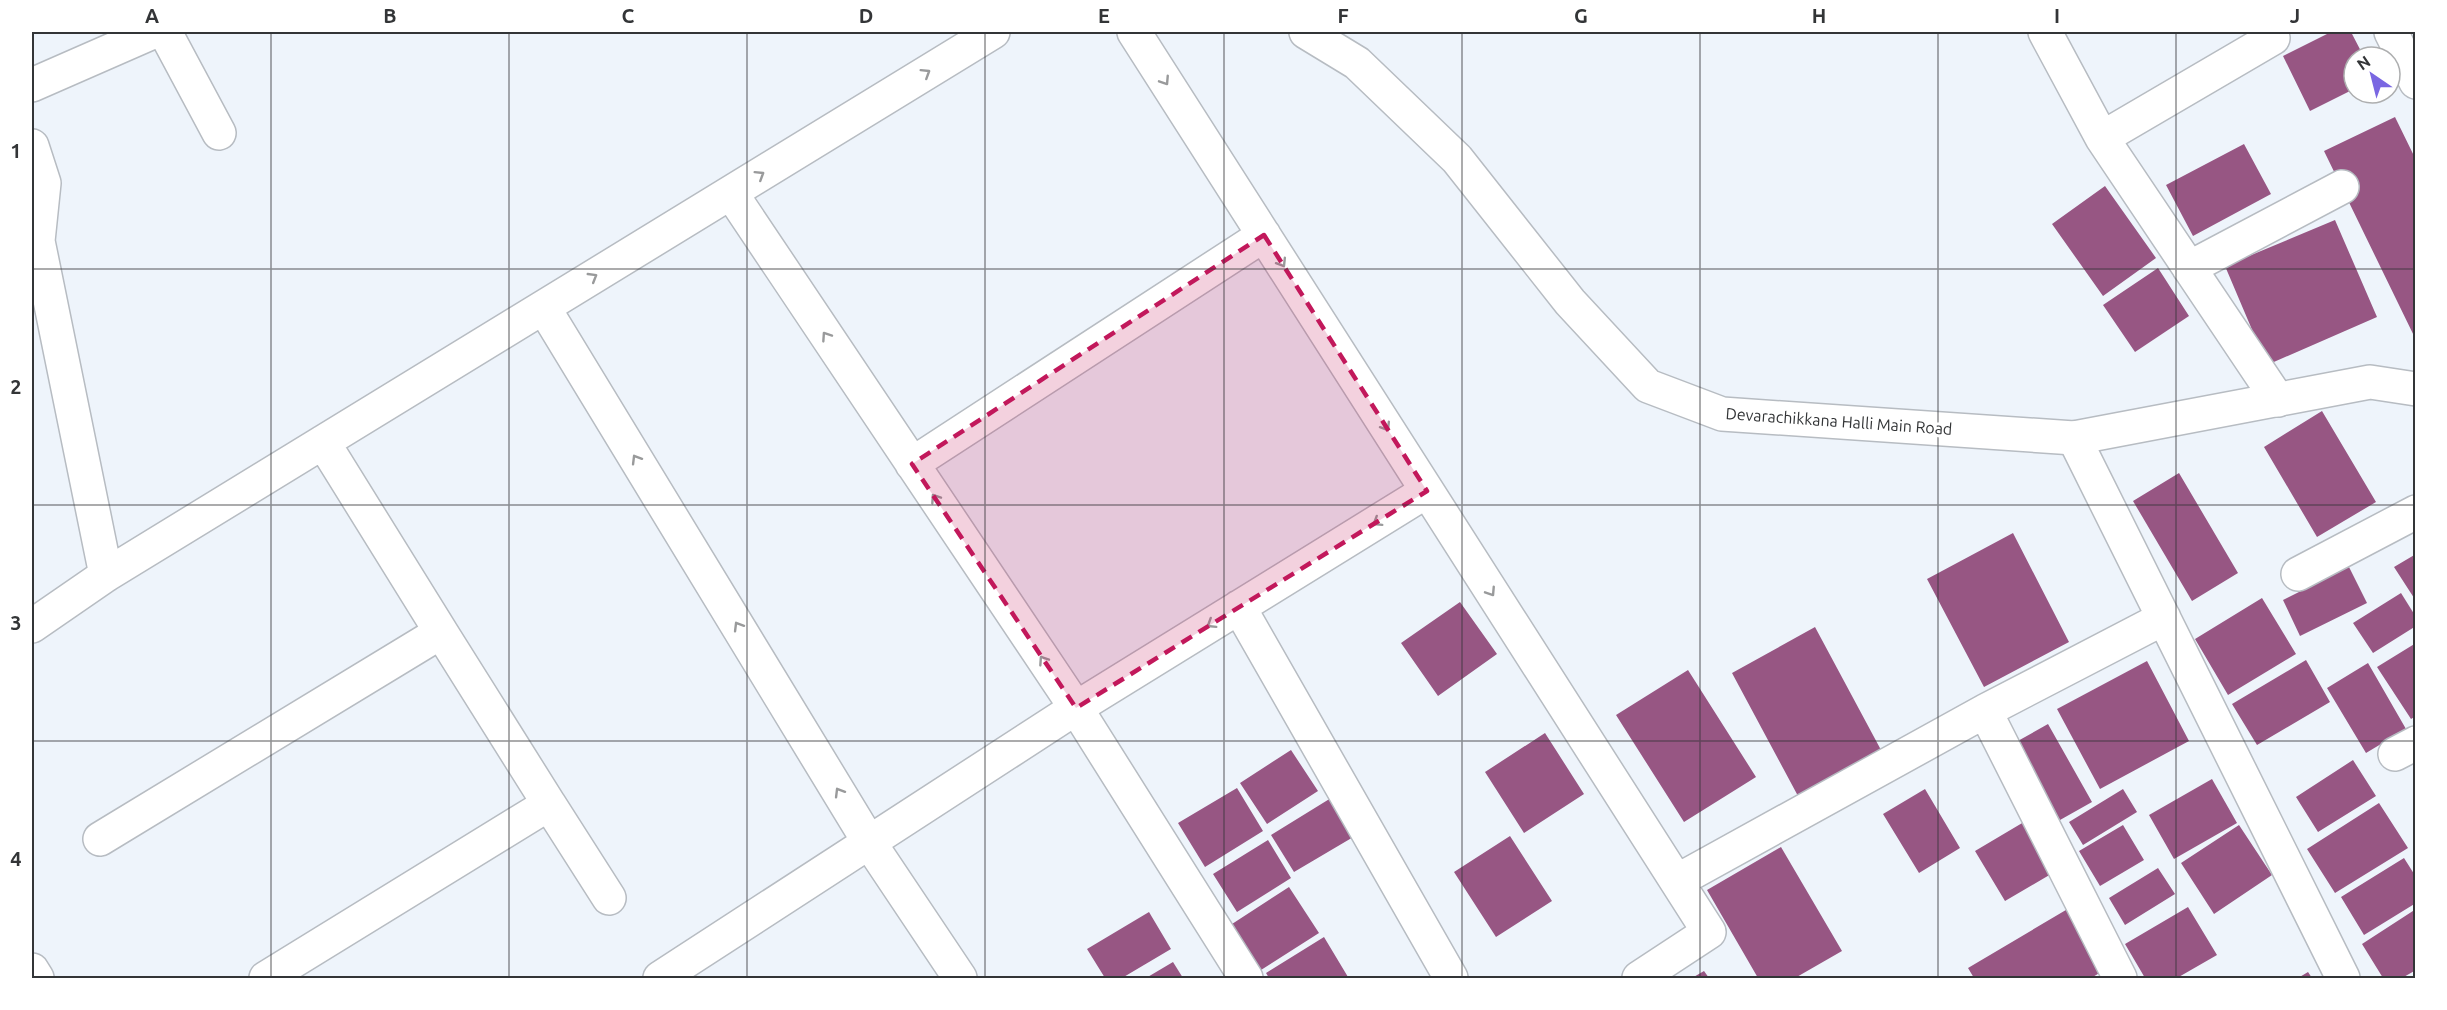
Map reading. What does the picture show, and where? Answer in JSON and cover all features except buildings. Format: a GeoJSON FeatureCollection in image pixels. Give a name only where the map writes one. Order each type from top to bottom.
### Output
{"type":"FeatureCollection","features":[{"type":"Feature","properties":{"kind":"street"},"geometry":{"type":"LineString","coordinates":[[32,85],[153,32]]}},
{"type":"Feature","properties":{"kind":"street"},"geometry":{"type":"LineString","coordinates":[[165,32],[219,133]]}},
{"type":"Feature","properties":{"kind":"street"},"geometry":{"type":"LineString","coordinates":[[32,626],[106,575],[993,32]]}},
{"type":"Feature","properties":{"kind":"street"},"geometry":{"type":"LineString","coordinates":[[1134,32],[1709,932],[1639,978]]}},
{"type":"Feature","properties":{"kind":"street","name":"Devarachikkana Halli Main Road"},"geometry":{"type":"LineString","coordinates":[[1306,32],[1357,63],[1457,159],[1570,302],[1648,386],[1722,414],[2074,438],[2370,382],[2415,389]]}},
{"type":"Feature","properties":{"kind":"street"},"geometry":{"type":"LineString","coordinates":[[2045,32],[2102,138],[2278,400]]}},
{"type":"Feature","properties":{"kind":"street"},"geometry":{"type":"LineString","coordinates":[[2391,32],[2413,69]]}},
{"type":"Feature","properties":{"kind":"street"},"geometry":{"type":"LineString","coordinates":[[2102,138],[2273,38]]}},
{"type":"Feature","properties":{"kind":"street"},"geometry":{"type":"LineString","coordinates":[[32,146],[44,183],[38,241],[106,575]]}},
{"type":"Feature","properties":{"kind":"street"},"geometry":{"type":"LineString","coordinates":[[2189,268],[2342,188]]}},
{"type":"Feature","properties":{"kind":"street"},"geometry":{"type":"LineString","coordinates":[[731,193],[1076,708],[1246,978]]}},
{"type":"Feature","properties":{"kind":"street"},"geometry":{"type":"LineString","coordinates":[[912,464],[1264,235]]}},
{"type":"Feature","properties":{"kind":"street"},"geometry":{"type":"LineString","coordinates":[[544,308],[869,842],[960,978]]}},
{"type":"Feature","properties":{"kind":"street"},"geometry":{"type":"LineString","coordinates":[[2074,438],[2343,978]]}},
{"type":"Feature","properties":{"kind":"street"},"geometry":{"type":"LineString","coordinates":[[323,442],[609,898]]}},
{"type":"Feature","properties":{"kind":"street"},"geometry":{"type":"LineString","coordinates":[[673,975],[869,842],[1076,708],[1427,491]]}},
{"type":"Feature","properties":{"kind":"street"},"geometry":{"type":"LineString","coordinates":[[2298,574],[2415,513]]}},
{"type":"Feature","properties":{"kind":"street"},"geometry":{"type":"LineString","coordinates":[[1239,607],[1451,978]]}},
{"type":"Feature","properties":{"kind":"street"},"geometry":{"type":"LineString","coordinates":[[1677,881],[1985,711],[2163,618]]}},
{"type":"Feature","properties":{"kind":"street"},"geometry":{"type":"LineString","coordinates":[[100,839],[441,632]]}},
{"type":"Feature","properties":{"kind":"street"},"geometry":{"type":"LineString","coordinates":[[1985,711],[2120,978]]}},
{"type":"Feature","properties":{"kind":"street"},"geometry":{"type":"LineString","coordinates":[[266,978],[549,804]]}},
{"type":"Feature","properties":{"kind":"street"},"geometry":{"type":"LineString","coordinates":[[32,970],[37,978]]}},
{"type":"Feature","properties":{"kind":"highlighted area"},"geometry":{"type":"Polygon","coordinates":[[[1264,235],[1427,491],[1076,708],[912,464],[1264,235]]]}}]}
